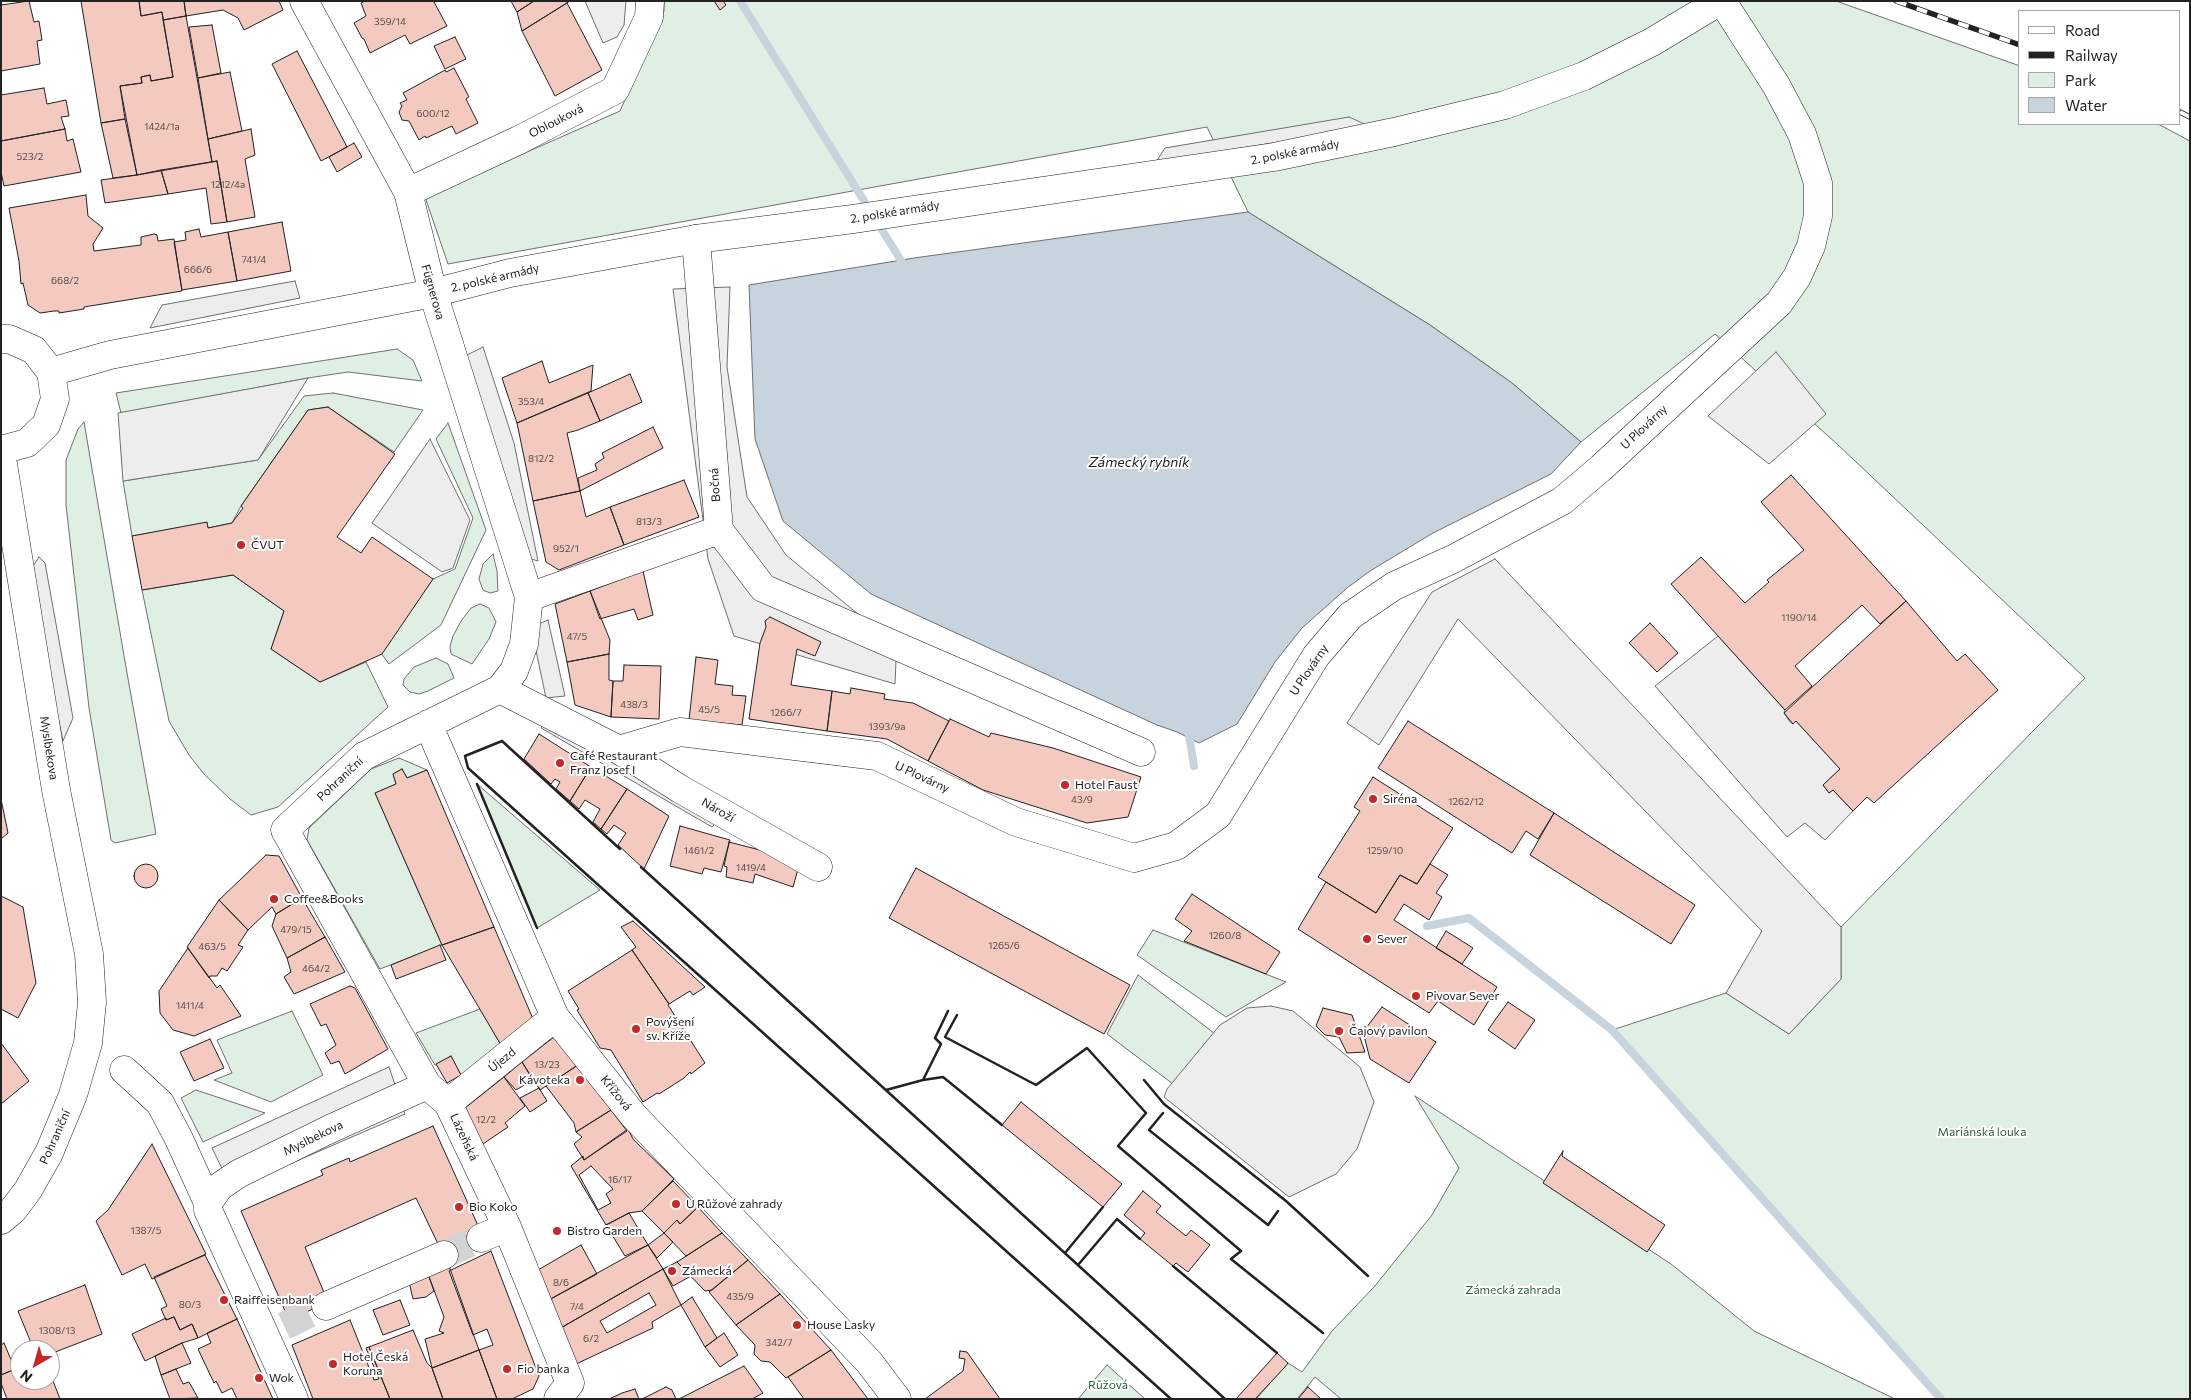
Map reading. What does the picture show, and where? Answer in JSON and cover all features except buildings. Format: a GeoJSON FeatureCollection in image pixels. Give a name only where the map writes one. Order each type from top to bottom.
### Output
{"type":"FeatureCollection","features":[{"type":"Feature","properties":{"kind":"street","name":"Fügnerova"},"geometry":{"type":"LineString","coordinates":[[304,1],[408,192],[432,293],[529,597]]}},
{"type":"Feature","properties":{"kind":"street","name":"Oblouková"},"geometry":{"type":"LineString","coordinates":[[408,192],[519,140],[615,90],[650,17],[650,1]]}},
{"type":"Feature","properties":{"kind":"street","name":"2. polské armády"},"geometry":{"type":"LineString","coordinates":[[51,372],[110,356],[432,293],[510,273],[696,239],[853,219],[1274,157],[1394,132],[1505,105],[1584,76],[1652,42],[1721,1]]}},
{"type":"Feature","properties":{"kind":"street","name":"U Plovárny"},"geometry":{"type":"LineString","coordinates":[[619,750],[680,732],[877,756],[1016,822],[1134,858],[1176,846],[1218,815],[1316,656],[1350,616],[1394,586],[1453,559],[1562,501],[1601,468],[1779,303],[1797,277],[1811,246],[1818,216],[1818,183],[1802,134],[1776,85],[1721,1]]}},
{"type":"Feature","properties":{"kind":"street","name":"Bočná"},"geometry":{"type":"LineString","coordinates":[[696,239],[718,530]]}},
{"type":"Feature","properties":{"kind":"street"},"geometry":{"type":"LineString","coordinates":[[1,339],[9,339],[34,350],[51,372],[55,399],[46,425],[27,443],[1,451]]}},
{"type":"Feature","properties":{"kind":"street","name":"Myslbekova"},"geometry":{"type":"LineString","coordinates":[[1,451],[56,790],[89,954],[92,1002],[88,1043]]}},
{"type":"Feature","properties":{"kind":"street"},"geometry":{"type":"LineString","coordinates":[[619,750],[500,689],[514,671],[524,644],[529,597],[718,530],[762,588],[1141,752]]}},
{"type":"Feature","properties":{"kind":"street","name":"Pohraniční"},"geometry":{"type":"LineString","coordinates":[[286,830],[364,756],[500,689]]}},
{"type":"Feature","properties":{"kind":"street","name":"Křížová"},"geometry":{"type":"LineString","coordinates":[[428,724],[556,1017],[633,1114],[869,1362],[897,1399]]}},
{"type":"Feature","properties":{"kind":"street","name":"Nároží"},"geometry":{"type":"LineString","coordinates":[[619,750],[680,788],[818,867]]}},
{"type":"Feature","properties":{"kind":"street","name":"Lázeňská"},"geometry":{"type":"LineString","coordinates":[[286,830],[427,1084],[448,1103],[507,1228],[564,1391]]}},
{"type":"Feature","properties":{"kind":"street","name":"Újezd"},"geometry":{"type":"LineString","coordinates":[[448,1103],[556,1017]]}},
{"type":"Feature","properties":{"kind":"street","name":"Pohraniční"},"geometry":{"type":"LineString","coordinates":[[1,1220],[13,1210],[28,1190],[49,1154],[73,1096],[88,1043]]}},
{"type":"Feature","properties":{"kind":"street"},"geometry":{"type":"LineString","coordinates":[[124,1070],[160,1102],[208,1203],[208,1210],[274,1331],[294,1399]]}},
{"type":"Feature","properties":{"kind":"street","name":"Myslbekova"},"geometry":{"type":"LineString","coordinates":[[208,1203],[219,1187],[238,1174],[427,1084]]}},
{"type":"Feature","properties":{"kind":"street"},"geometry":{"type":"LineString","coordinates":[[481,1238],[507,1228]]}},
{"type":"Feature","properties":{"kind":"street"},"geometry":{"type":"LineString","coordinates":[[326,1306],[444,1255]]}},
{"type":"Feature","properties":{"kind":"green space","name":"Mariánská louka"},"geometry":{"type":"Polygon","coordinates":[[[664,1],[1836,1],[2018,65],[2018,125],[2160,125],[2190,141],[2190,1399],[1941,1399],[1612,1030],[1726,993],[1789,1034],[1841,979],[1841,927],[2085,678],[1837,444],[1715,334],[1581,442],[1512,383],[1430,325],[1248,212],[1207,127],[448,264],[425,197],[620,111],[664,11],[664,1]]]}},
{"type":"Feature","properties":{"kind":"green space"},"geometry":{"type":"Polygon","coordinates":[[[397,349],[413,360],[422,381],[348,372],[121,413],[116,393],[397,349]]]}},
{"type":"Feature","properties":{"kind":"green space"},"geometry":{"type":"Polygon","coordinates":[[[333,393],[423,410],[394,452],[328,407],[308,410],[241,506],[232,523],[208,528],[207,523],[132,536],[123,481],[258,460],[304,396],[333,393]]]}},
{"type":"Feature","properties":{"kind":"green space"},"geometry":{"type":"Polygon","coordinates":[[[84,422],[156,834],[115,843],[111,840],[89,708],[66,505],[66,460],[78,429],[84,422]]]}},
{"type":"Feature","properties":{"kind":"green space"},"geometry":{"type":"Polygon","coordinates":[[[448,423],[486,530],[441,625],[389,664],[381,653],[433,579],[455,569],[473,518],[436,439],[448,423]]]}},
{"type":"Feature","properties":{"kind":"green space"},"geometry":{"type":"Polygon","coordinates":[[[493,554],[497,571],[498,591],[490,593],[483,590],[479,579],[483,564],[493,554]]]}},
{"type":"Feature","properties":{"kind":"green space"},"geometry":{"type":"Polygon","coordinates":[[[233,575],[284,611],[271,649],[320,682],[366,662],[388,707],[278,807],[251,815],[230,799],[204,774],[189,755],[169,721],[142,590],[233,575]]]}},
{"type":"Feature","properties":{"kind":"green space"},"geometry":{"type":"Polygon","coordinates":[[[480,604],[489,608],[496,622],[489,639],[472,664],[451,654],[450,646],[461,621],[471,608],[480,604]]]}},
{"type":"Feature","properties":{"kind":"green space"},"geometry":{"type":"Polygon","coordinates":[[[436,658],[448,664],[454,678],[419,694],[410,692],[403,685],[404,679],[414,667],[436,658]]]}},
{"type":"Feature","properties":{"kind":"green space"},"geometry":{"type":"Polygon","coordinates":[[[399,758],[427,770],[407,778],[402,769],[393,774],[396,784],[375,793],[442,945],[380,969],[307,840],[309,828],[371,769],[399,758]]]}},
{"type":"Feature","properties":{"kind":"green space"},"geometry":{"type":"Polygon","coordinates":[[[477,784],[600,890],[537,928],[477,784]]]}},
{"type":"Feature","properties":{"kind":"green space"},"geometry":{"type":"Polygon","coordinates":[[[1153,930],[1286,982],[1226,1017],[1137,955],[1153,930]]]}},
{"type":"Feature","properties":{"kind":"green space"},"geometry":{"type":"Polygon","coordinates":[[[1138,975],[1214,1033],[1173,1084],[1107,1034],[1138,975]]]}},
{"type":"Feature","properties":{"kind":"green space"},"geometry":{"type":"Polygon","coordinates":[[[480,1009],[501,1045],[461,1075],[451,1056],[435,1065],[416,1033],[480,1009]]]}},
{"type":"Feature","properties":{"kind":"green space"},"geometry":{"type":"Polygon","coordinates":[[[292,1011],[323,1075],[271,1102],[214,1080],[232,1073],[217,1040],[292,1011]]]}},
{"type":"Feature","properties":{"kind":"green space"},"geometry":{"type":"Polygon","coordinates":[[[196,1090],[265,1113],[203,1142],[181,1098],[196,1090]]]}},
{"type":"Feature","properties":{"kind":"green space","name":"Zámecká zahrada"},"geometry":{"type":"Polygon","coordinates":[[[1415,1096],[1671,1264],[1754,1331],[1895,1399],[1341,1399],[1315,1377],[1297,1399],[1256,1399],[1288,1363],[1302,1372],[1332,1331],[1374,1287],[1432,1215],[1459,1168],[1415,1096]]]}},
{"type":"Feature","properties":{"kind":"green space","name":"Růžová"},"geometry":{"type":"Polygon","coordinates":[[[1107,1365],[1145,1399],[1078,1399],[1107,1365]]]}},
{"type":"Feature","properties":{"kind":"shaded area"},"geometry":{"type":"Polygon","coordinates":[[[585,1],[626,1],[624,25],[617,37],[603,43],[585,1]]]}},
{"type":"Feature","properties":{"kind":"shaded area"},"geometry":{"type":"Polygon","coordinates":[[[1349,117],[1371,127],[1156,162],[1165,148],[1349,117]]]}},
{"type":"Feature","properties":{"kind":"shaded area"},"geometry":{"type":"Polygon","coordinates":[[[295,281],[300,298],[150,328],[162,305],[295,281]]]}},
{"type":"Feature","properties":{"kind":"shaded area"},"geometry":{"type":"Polygon","coordinates":[[[730,287],[727,367],[747,497],[786,555],[869,623],[897,638],[895,684],[734,636],[708,559],[673,289],[730,287]]]}},
{"type":"Feature","properties":{"kind":"shaded area"},"geometry":{"type":"Polygon","coordinates":[[[483,347],[514,443],[538,561],[521,556],[467,355],[483,347]]]}},
{"type":"Feature","properties":{"kind":"shaded area"},"geometry":{"type":"Polygon","coordinates":[[[1776,352],[1826,414],[1769,464],[1708,416],[1776,352]]]}},
{"type":"Feature","properties":{"kind":"shaded area"},"geometry":{"type":"Polygon","coordinates":[[[308,378],[258,460],[123,481],[118,413],[308,378]]]}},
{"type":"Feature","properties":{"kind":"shaded area"},"geometry":{"type":"Polygon","coordinates":[[[430,439],[470,520],[453,568],[442,572],[372,523],[430,439]]]}},
{"type":"Feature","properties":{"kind":"shaded area"},"geometry":{"type":"Polygon","coordinates":[[[39,557],[45,563],[73,718],[63,741],[28,574],[39,557]]]}},
{"type":"Feature","properties":{"kind":"shaded area"},"geometry":{"type":"Polygon","coordinates":[[[1495,559],[1841,927],[1841,979],[1789,1034],[1726,993],[1762,931],[1458,619],[1379,745],[1347,723],[1432,592],[1495,559]]]}},
{"type":"Feature","properties":{"kind":"shaded area"},"geometry":{"type":"Polygon","coordinates":[[[548,620],[565,696],[546,698],[531,627],[548,620]]]}},
{"type":"Feature","properties":{"kind":"shaded area"},"geometry":{"type":"Polygon","coordinates":[[[1718,636],[1785,710],[1784,713],[1790,722],[1793,724],[1796,721],[1840,769],[1823,785],[1829,793],[1833,790],[1853,811],[1825,840],[1805,823],[1787,837],[1655,686],[1718,636]]]}},
{"type":"Feature","properties":{"kind":"shaded area"},"geometry":{"type":"Polygon","coordinates":[[[545,721],[721,818],[712,827],[541,728],[545,721]]]}},
{"type":"Feature","properties":{"kind":"shaded area"},"geometry":{"type":"Polygon","coordinates":[[[1271,1006],[1293,1011],[1360,1067],[1374,1102],[1357,1149],[1336,1174],[1289,1197],[1164,1097],[1167,1089],[1220,1025],[1247,1008],[1271,1006]]]}},
{"type":"Feature","properties":{"kind":"shaded area"},"geometry":{"type":"Polygon","coordinates":[[[389,1067],[405,1114],[232,1189],[212,1148],[389,1067]]]}},
{"type":"Feature","properties":{"kind":"water","name":"Zámecký rybník"},"geometry":{"type":"Polygon","coordinates":[[[1248,212],[1430,325],[1512,383],[1581,442],[1551,474],[1433,533],[1370,571],[1347,588],[1302,628],[1275,662],[1237,724],[1199,743],[1157,725],[871,594],[783,521],[755,439],[749,285],[914,258],[1248,212]]]}},
{"type":"Feature","properties":{"kind":"waterway"},"geometry":{"type":"LineString","coordinates":[[740,1],[905,267]]}},
{"type":"Feature","properties":{"kind":"waterway"},"geometry":{"type":"LineString","coordinates":[[1188,729],[1194,766]]}},
{"type":"Feature","properties":{"kind":"waterway"},"geometry":{"type":"LineString","coordinates":[[1427,926],[1469,918],[1612,1030],[1941,1399]]}},
{"type":"Feature","properties":{"kind":"tunnel"},"geometry":{"type":"LineString","coordinates":[[444,1255],[481,1238]]}},
{"type":"Feature","properties":{"kind":"tunnel"},"geometry":{"type":"LineString","coordinates":[[284,1326],[326,1306]]}},
{"type":"Feature","properties":{"kind":"railway"},"geometry":{"type":"LineString","coordinates":[[1896,1],[2018,44]]}},
{"type":"Feature","properties":{"kind":"railway"},"geometry":{"type":"LineString","coordinates":[[2181,112],[2190,117]]}},
{"type":"Feature","properties":{"kind":"wall"},"geometry":{"type":"LineString","coordinates":[[620,849],[502,741],[465,756],[468,768],[1171,1399]]}},
{"type":"Feature","properties":{"kind":"wall"},"geometry":{"type":"LineString","coordinates":[[477,784],[537,928]]}},
{"type":"Feature","properties":{"kind":"wall"},"geometry":{"type":"LineString","coordinates":[[641,867],[1225,1399]]}},
{"type":"Feature","properties":{"kind":"wall"},"geometry":{"type":"LineString","coordinates":[[923,1080],[941,1044],[935,1038],[948,1011]]}},
{"type":"Feature","properties":{"kind":"wall"},"geometry":{"type":"LineString","coordinates":[[957,1015],[945,1037],[1036,1085],[1087,1048],[1146,1113],[1118,1146],[1241,1251],[1231,1259],[1323,1333]]}},
{"type":"Feature","properties":{"kind":"wall"},"geometry":{"type":"LineString","coordinates":[[886,1090],[923,1080],[943,1077],[1002,1125]]}},
{"type":"Feature","properties":{"kind":"wall"},"geometry":{"type":"LineString","coordinates":[[1144,1080],[1164,1104],[1286,1201],[1368,1276]]}},
{"type":"Feature","properties":{"kind":"wall"},"geometry":{"type":"LineString","coordinates":[[1163,1113],[1149,1130],[1268,1225],[1278,1211]]}},
{"type":"Feature","properties":{"kind":"wall"},"geometry":{"type":"LineString","coordinates":[[1065,1253],[1103,1207]]}},
{"type":"Feature","properties":{"kind":"wall"},"geometry":{"type":"LineString","coordinates":[[1078,1265],[1117,1219],[1140,1239]]}},
{"type":"Feature","properties":{"kind":"wall"},"geometry":{"type":"LineString","coordinates":[[1173,1266],[1277,1353]]}},
{"type":"Feature","properties":{"kind":"place","name":"ČVUT"},"geometry":{"type":"Point","coordinates":[241,545]}},
{"type":"Feature","properties":{"kind":"place","name":"Café Restaurant Franz Josef I"},"geometry":{"type":"Point","coordinates":[560,763]}},
{"type":"Feature","properties":{"kind":"place","name":"Hotel Faust"},"geometry":{"type":"Point","coordinates":[1065,785]}},
{"type":"Feature","properties":{"kind":"place","name":"Siréna"},"geometry":{"type":"Point","coordinates":[1373,799]}},
{"type":"Feature","properties":{"kind":"place","name":"Coffee&Books"},"geometry":{"type":"Point","coordinates":[274,899]}},
{"type":"Feature","properties":{"kind":"place","name":"Sever"},"geometry":{"type":"Point","coordinates":[1367,939]}},
{"type":"Feature","properties":{"kind":"place","name":"Pivovar Sever"},"geometry":{"type":"Point","coordinates":[1416,996]}},
{"type":"Feature","properties":{"kind":"place","name":"Povýšení sv. Kříže"},"geometry":{"type":"Point","coordinates":[636,1029]}},
{"type":"Feature","properties":{"kind":"place","name":"Čajový pavilon"},"geometry":{"type":"Point","coordinates":[1339,1031]}},
{"type":"Feature","properties":{"kind":"place","name":"Kávoteka"},"geometry":{"type":"Point","coordinates":[580,1080]}},
{"type":"Feature","properties":{"kind":"place","name":"U Růžové zahrady"},"geometry":{"type":"Point","coordinates":[676,1204]}},
{"type":"Feature","properties":{"kind":"place","name":"Bio Koko"},"geometry":{"type":"Point","coordinates":[459,1207]}},
{"type":"Feature","properties":{"kind":"place","name":"Bistro Garden"},"geometry":{"type":"Point","coordinates":[557,1231]}},
{"type":"Feature","properties":{"kind":"place","name":"Zámecká"},"geometry":{"type":"Point","coordinates":[672,1271]}},
{"type":"Feature","properties":{"kind":"place","name":"Raiffeisenbank"},"geometry":{"type":"Point","coordinates":[224,1300]}},
{"type":"Feature","properties":{"kind":"place","name":"House Lasky"},"geometry":{"type":"Point","coordinates":[797,1325]}},
{"type":"Feature","properties":{"kind":"place","name":"Hotel Česká Koruna"},"geometry":{"type":"Point","coordinates":[333,1364]}},
{"type":"Feature","properties":{"kind":"place","name":"Fio banka"},"geometry":{"type":"Point","coordinates":[507,1369]}},
{"type":"Feature","properties":{"kind":"place","name":"Wok"},"geometry":{"type":"Point","coordinates":[259,1378]}}]}
